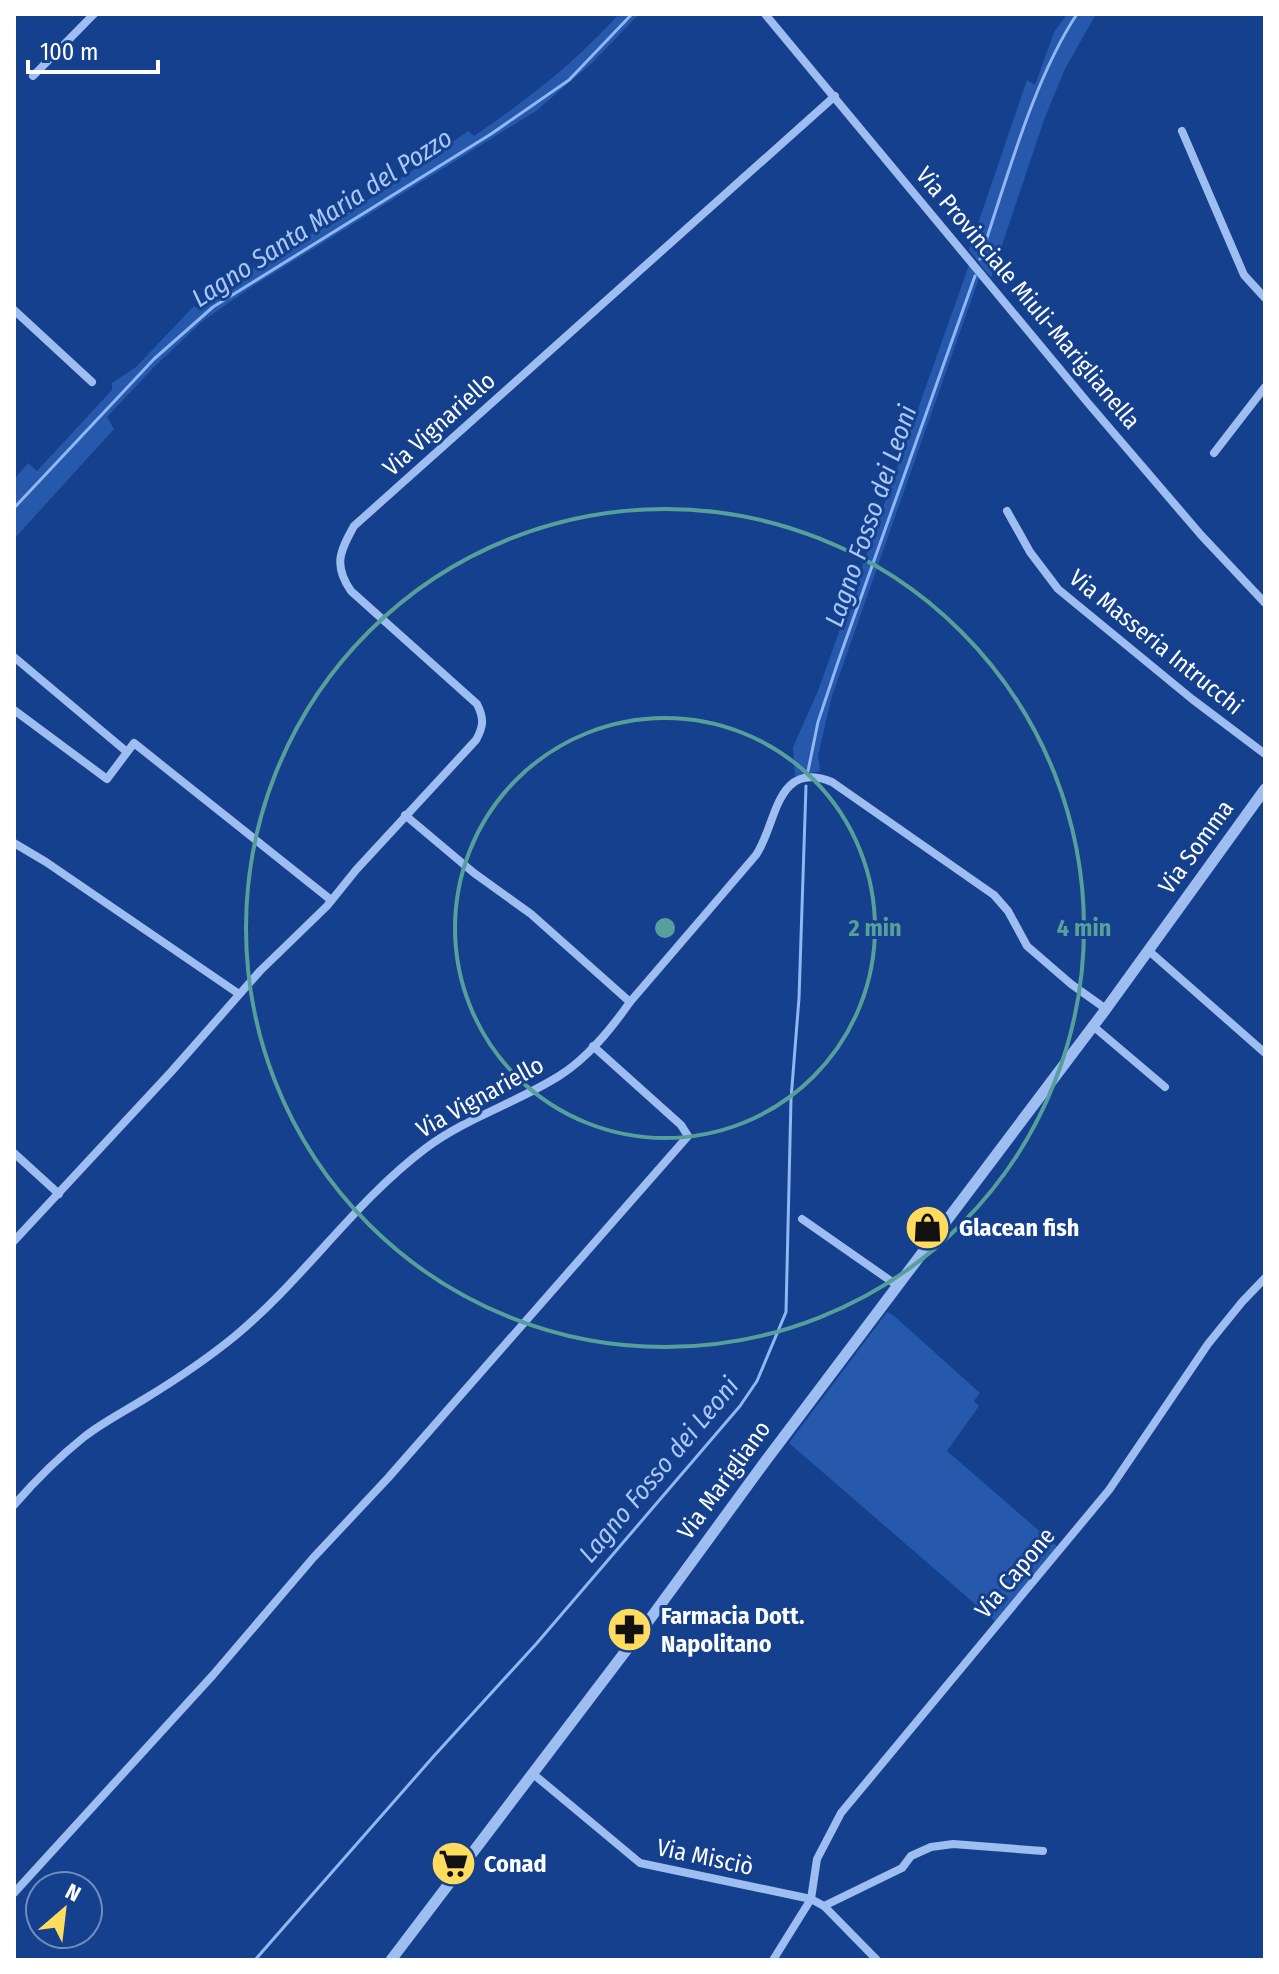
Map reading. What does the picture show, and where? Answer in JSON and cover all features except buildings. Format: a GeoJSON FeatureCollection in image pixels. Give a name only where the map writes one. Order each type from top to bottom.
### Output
{"type":"FeatureCollection","features":[{"type":"Feature","properties":{"kind":"street"},"geometry":{"type":"LineString","coordinates":[[33,76],[94,14]]}},
{"type":"Feature","properties":{"kind":"street","name":"Via Provinciale Miuli-Mariglianella"},"geometry":{"type":"LineString","coordinates":[[765,14],[1088,403],[1201,535],[1265,603]]}},
{"type":"Feature","properties":{"kind":"street","name":"Via Vignariello"},"geometry":{"type":"LineString","coordinates":[[14,1241],[239,994],[331,900],[476,740],[482,729],[483,716],[477,704],[351,591],[343,579],[341,550],[354,526],[835,96]]}},
{"type":"Feature","properties":{"kind":"street"},"geometry":{"type":"LineString","coordinates":[[1182,131],[1244,275],[1265,298]]}},
{"type":"Feature","properties":{"kind":"street"},"geometry":{"type":"LineString","coordinates":[[14,310],[92,382]]}},
{"type":"Feature","properties":{"kind":"street"},"geometry":{"type":"LineString","coordinates":[[1214,453],[1265,387]]}},
{"type":"Feature","properties":{"kind":"street","name":"Via Masseria Intrucchi"},"geometry":{"type":"LineString","coordinates":[[1007,511],[1051,583],[1192,699],[1265,754]]}},
{"type":"Feature","properties":{"kind":"street"},"geometry":{"type":"LineString","coordinates":[[14,657],[127,752]]}},
{"type":"Feature","properties":{"kind":"street"},"geometry":{"type":"LineString","coordinates":[[14,710],[107,779],[134,743],[331,900]]}},
{"type":"Feature","properties":{"kind":"street","name":"Via Vignariello"},"geometry":{"type":"LineString","coordinates":[[14,1505],[85,1437],[174,1381],[237,1334],[286,1288],[381,1185],[428,1146],[560,1076],[593,1046],[756,855],[767,836],[780,797],[801,780],[811,777],[832,782],[970,878],[1001,902],[1027,946],[1106,1009]]}},
{"type":"Feature","properties":{"kind":"street","name":"Via Somma"},"geometry":{"type":"LineString","coordinates":[[1106,1009],[1265,789]]}},
{"type":"Feature","properties":{"kind":"street"},"geometry":{"type":"LineString","coordinates":[[405,815],[474,873],[549,929],[630,1002]]}},
{"type":"Feature","properties":{"kind":"street"},"geometry":{"type":"LineString","coordinates":[[14,843],[239,994]]}},
{"type":"Feature","properties":{"kind":"street"},"geometry":{"type":"LineString","coordinates":[[1149,951],[1265,1053]]}},
{"type":"Feature","properties":{"kind":"street","name":"Via Marigliano"},"geometry":{"type":"LineString","coordinates":[[391,1960],[1106,1009]]}},
{"type":"Feature","properties":{"kind":"street"},"geometry":{"type":"LineString","coordinates":[[1093,1026],[1165,1087]]}},
{"type":"Feature","properties":{"kind":"street"},"geometry":{"type":"LineString","coordinates":[[14,1893],[213,1675],[688,1136],[681,1125],[593,1046]]}},
{"type":"Feature","properties":{"kind":"street"},"geometry":{"type":"LineString","coordinates":[[14,1153],[59,1194]]}},
{"type":"Feature","properties":{"kind":"street"},"geometry":{"type":"LineString","coordinates":[[802,1219],[898,1286]]}},
{"type":"Feature","properties":{"kind":"street","name":"Via Capone"},"geometry":{"type":"LineString","coordinates":[[811,1899],[817,1859],[841,1813],[1109,1490],[1208,1344],[1265,1278]]}},
{"type":"Feature","properties":{"kind":"street","name":"Via Misciò"},"geometry":{"type":"LineString","coordinates":[[532,1773],[640,1863],[811,1899],[824,1906],[877,1960]]}},
{"type":"Feature","properties":{"kind":"street"},"geometry":{"type":"LineString","coordinates":[[824,1906],[902,1868],[911,1856],[931,1847],[953,1844],[1043,1851]]}},
{"type":"Feature","properties":{"kind":"street"},"geometry":{"type":"LineString","coordinates":[[773,1960],[811,1899]]}},
{"type":"Feature","properties":{"kind":"shaded area"},"geometry":{"type":"Polygon","coordinates":[[[619,14],[639,14],[593,62],[536,111],[250,288],[204,320],[107,417],[114,429],[14,539],[14,480],[28,463],[37,471],[112,390],[112,383],[136,367],[194,306],[199,309],[217,289],[383,191],[468,131],[474,136],[550,80],[619,14]]]}},
{"type":"Feature","properties":{"kind":"shaded area"},"geometry":{"type":"Polygon","coordinates":[[[1067,14],[1096,14],[1065,69],[1045,117],[991,278],[969,250],[1027,80],[1035,85],[1054,32],[1067,14]]]}},
{"type":"Feature","properties":{"kind":"shaded area"},"geometry":{"type":"Polygon","coordinates":[[[969,265],[979,278],[832,696],[818,755],[820,771],[795,777],[793,747],[818,691],[969,265]]]}},
{"type":"Feature","properties":{"kind":"shaded area"},"geometry":{"type":"Polygon","coordinates":[[[887,1312],[980,1393],[974,1401],[979,1406],[947,1451],[1059,1548],[997,1623],[789,1443],[887,1312]]]}},
{"type":"Feature","properties":{"kind":"waterway","name":"Lagno Santa Maria del Pozzo"},"geometry":{"type":"LineString","coordinates":[[14,508],[154,359],[213,307],[491,134],[569,80],[632,14]]}},
{"type":"Feature","properties":{"kind":"waterway","name":"Lagno Fosso dei Leoni"},"geometry":{"type":"LineString","coordinates":[[980,259],[1034,100],[1061,40],[1077,14]]}},
{"type":"Feature","properties":{"kind":"waterway","name":"Lagno Fosso dei Leoni"},"geometry":{"type":"LineString","coordinates":[[808,771],[818,722],[838,662],[975,276]]}},
{"type":"Feature","properties":{"kind":"waterway","name":"Lagno Fosso dei Leoni"},"geometry":{"type":"LineString","coordinates":[[255,1960],[537,1643],[740,1406],[757,1381],[786,1312],[791,1099],[799,998],[806,786]]}},
{"type":"Feature","properties":{"kind":"place","name":"Glacean fish"},"geometry":{"type":"Point","coordinates":[928,1228]}},
{"type":"Feature","properties":{"kind":"place","name":"Farmacia Dott. Napolitano"},"geometry":{"type":"Point","coordinates":[630,1630]}},
{"type":"Feature","properties":{"kind":"place","name":"Conad"},"geometry":{"type":"Point","coordinates":[453,1864]}}]}
